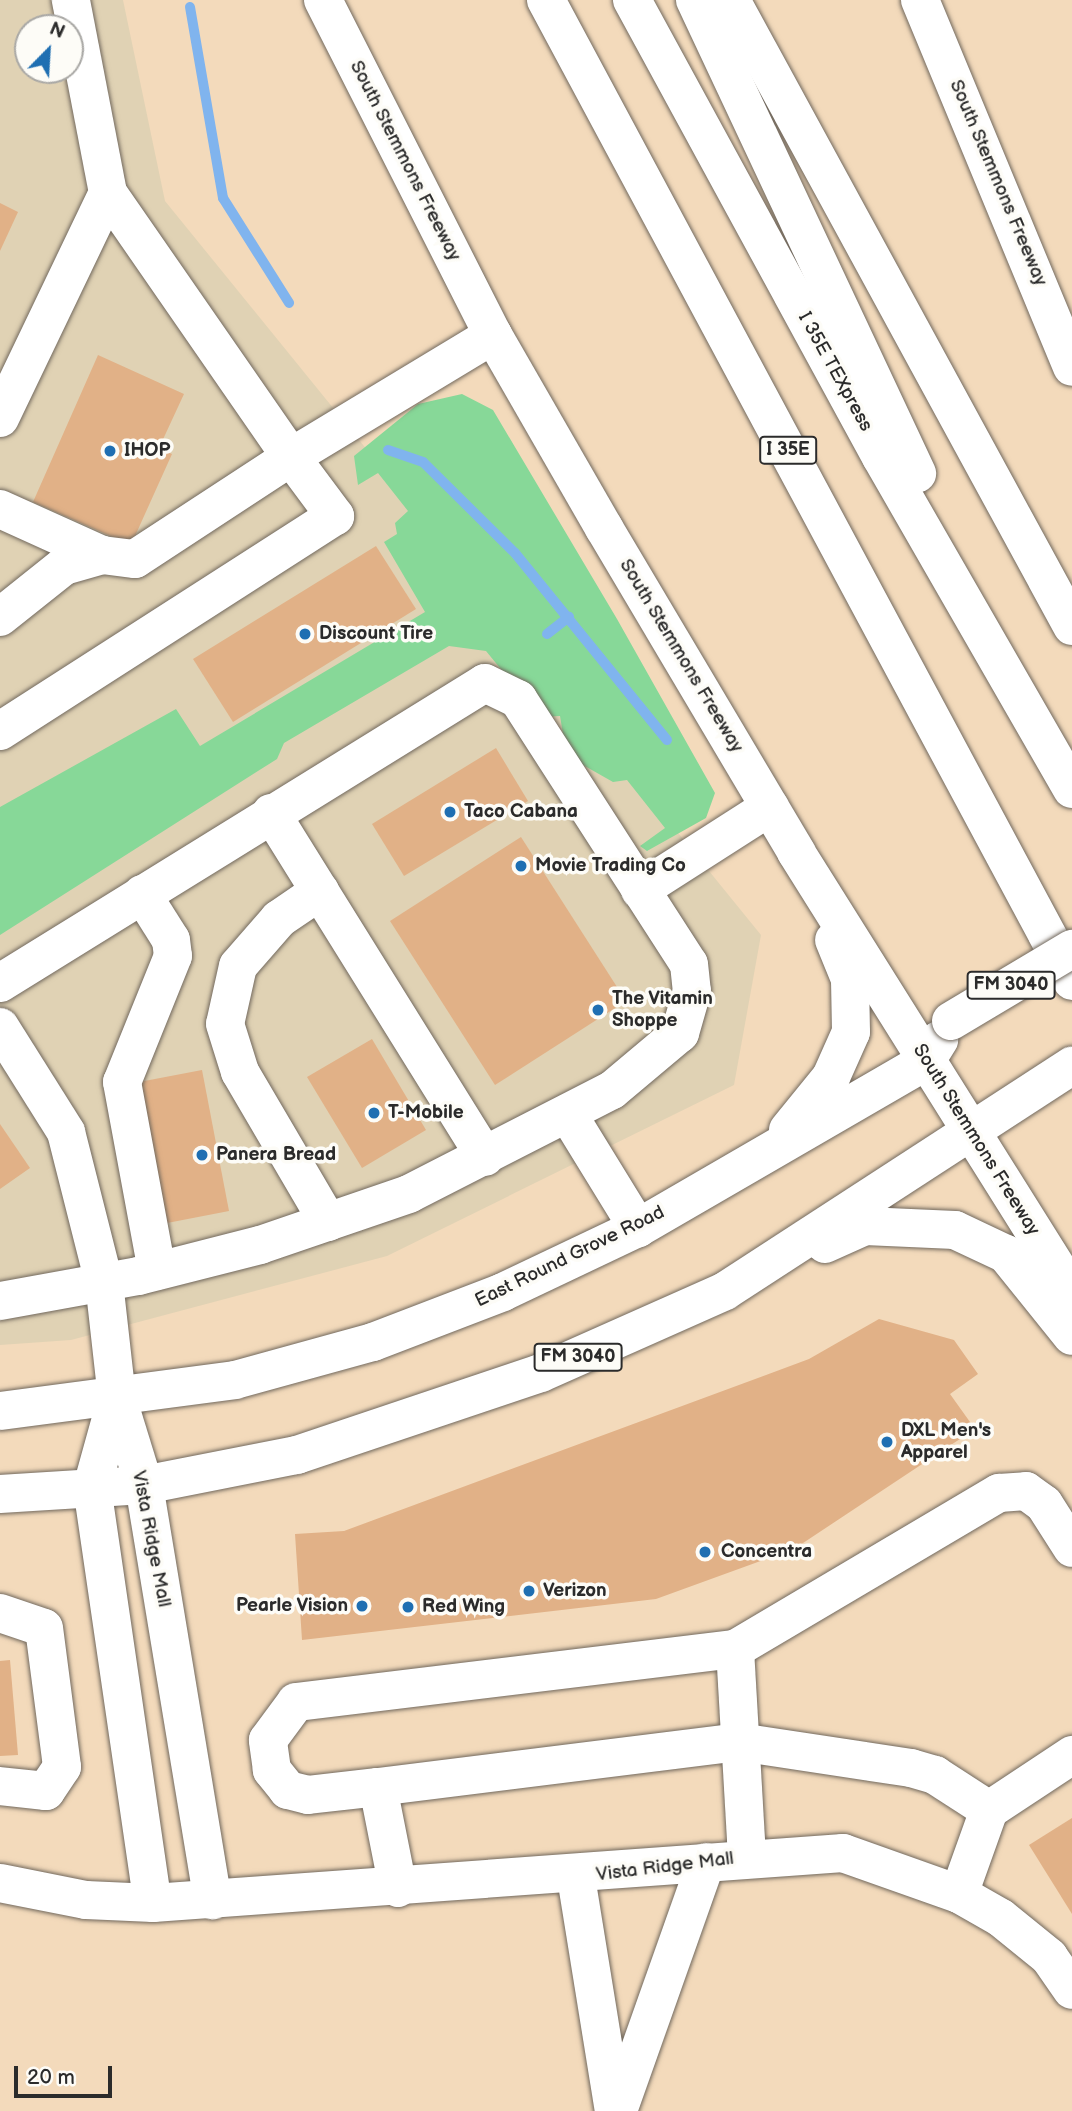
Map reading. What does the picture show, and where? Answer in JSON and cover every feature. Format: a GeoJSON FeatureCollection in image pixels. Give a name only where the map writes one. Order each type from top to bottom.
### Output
{"type":"FeatureCollection","features":[{"type":"Feature","properties":{"kind":"main road"},"geometry":{"type":"LineString","coordinates":[[0,731],[335,516],[290,457],[108,193],[71,0]]}},
{"type":"Feature","properties":{"kind":"main road","name":"South Stemmons Freeway"},"geometry":{"type":"LineString","coordinates":[[323,0],[493,335],[796,852],[1072,1292]]}},
{"type":"Feature","properties":{"kind":"main road","name":"I 35E"},"geometry":{"type":"LineString","coordinates":[[546,0],[1072,981]]}},
{"type":"Feature","properties":{"kind":"main road","name":"I 35E TEXpress"},"geometry":{"type":"LineString","coordinates":[[632,0],[1042,741]]}},
{"type":"Feature","properties":{"kind":"main road"},"geometry":{"type":"LineString","coordinates":[[695,0],[1042,741],[1072,789]]}},
{"type":"Feature","properties":{"kind":"main road"},"geometry":{"type":"LineString","coordinates":[[732,0],[1072,626]]}},
{"type":"Feature","properties":{"kind":"main road","name":"South Stemmons Freeway"},"geometry":{"type":"LineString","coordinates":[[920,0],[1072,367]]}},
{"type":"Feature","properties":{"kind":"main road"},"geometry":{"type":"LineString","coordinates":[[0,418],[108,193]]}},
{"type":"Feature","properties":{"kind":"main road"},"geometry":{"type":"LineString","coordinates":[[1048,304],[1072,337]]}},
{"type":"Feature","properties":{"kind":"main road"},"geometry":{"type":"LineString","coordinates":[[0,509],[102,555],[135,559],[290,457],[493,335]]}},
{"type":"Feature","properties":{"kind":"main road"},"geometry":{"type":"LineString","coordinates":[[0,617],[64,566],[102,555]]}},
{"type":"Feature","properties":{"kind":"main road"},"geometry":{"type":"LineString","coordinates":[[0,983],[485,682],[518,699],[689,964],[690,1016],[663,1048],[569,1116],[410,1194],[328,1222],[156,1271],[0,1301]]}},
{"type":"Feature","properties":{"kind":"main road"},"geometry":{"type":"LineString","coordinates":[[640,890],[770,807]]}},
{"type":"Feature","properties":{"kind":"main road"},"geometry":{"type":"LineString","coordinates":[[271,813],[485,1157]]}},
{"type":"Feature","properties":{"kind":"main road"},"geometry":{"type":"LineString","coordinates":[[772,1150],[831,1077],[851,1032],[850,979],[796,852]]}},
{"type":"Feature","properties":{"kind":"main road"},"geometry":{"type":"LineString","coordinates":[[320,891],[279,919],[238,966],[225,1024],[240,1072],[328,1222]]}},
{"type":"Feature","properties":{"kind":"main road"},"geometry":{"type":"LineString","coordinates":[[142,894],[171,940],[173,956],[122,1082],[156,1271]]}},
{"type":"Feature","properties":{"kind":"main road"},"geometry":{"type":"LineString","coordinates":[[1030,901],[1072,935]]}},
{"type":"Feature","properties":{"kind":"main road","name":"East Round Grove Road"},"geometry":{"type":"LineString","coordinates":[[0,1411],[235,1380],[373,1342],[503,1292],[638,1228],[926,1061],[951,1021],[1072,949]]}},
{"type":"Feature","properties":{"kind":"main road"},"geometry":{"type":"LineString","coordinates":[[0,1027],[66,1132],[104,1282],[117,1397],[92,1487],[153,1903]]}},
{"type":"Feature","properties":{"kind":"main road","name":"FM 3040"},"geometry":{"type":"LineString","coordinates":[[0,1494],[144,1485],[298,1455],[421,1417],[541,1373],[725,1290],[1072,1066]]}},
{"type":"Feature","properties":{"kind":"main road"},"geometry":{"type":"LineString","coordinates":[[569,1116],[638,1228]]}},
{"type":"Feature","properties":{"kind":"main road"},"geometry":{"type":"LineString","coordinates":[[725,1290],[865,1226],[955,1230],[1006,1254],[1072,1336]]}},
{"type":"Feature","properties":{"kind":"main road","name":"Vista Ridge Mall"},"geometry":{"type":"LineString","coordinates":[[117,1397],[144,1485],[214,1900]]}},
{"type":"Feature","properties":{"kind":"main road"},"geometry":{"type":"LineString","coordinates":[[989,1810],[934,1775],[911,1768],[739,1742],[308,1795],[288,1790],[272,1770],[268,1740],[270,1708],[296,1702],[735,1649],[999,1493],[1026,1491],[1044,1504],[1072,1548]]}},
{"type":"Feature","properties":{"kind":"main road"},"geometry":{"type":"LineString","coordinates":[[0,1613],[44,1628],[62,1767],[46,1791],[0,1786]]}},
{"type":"Feature","properties":{"kind":"main road"},"geometry":{"type":"LineString","coordinates":[[735,1649],[747,1857]]}},
{"type":"Feature","properties":{"kind":"main road"},"geometry":{"type":"LineString","coordinates":[[959,1894],[989,1810],[1072,1755]]}},
{"type":"Feature","properties":{"kind":"main road"},"geometry":{"type":"LineString","coordinates":[[378,1787],[398,1888]]}},
{"type":"Feature","properties":{"kind":"main road","name":"Vista Ridge Mall"},"geometry":{"type":"LineString","coordinates":[[0,1882],[86,1900],[153,1903],[576,1877],[747,1857],[843,1853],[959,1894],[1049,1957],[1072,1990]]}},
{"type":"Feature","properties":{"kind":"main road"},"geometry":{"type":"LineString","coordinates":[[616,2111],[706,1862]]}},
{"type":"Feature","properties":{"kind":"main road"},"geometry":{"type":"LineString","coordinates":[[576,1877],[616,2111]]}},
{"type":"Feature","properties":{"kind":"shaded area"},"geometry":{"type":"Polygon","coordinates":[[[0,0],[123,0],[165,201],[761,935],[734,1085],[387,1256],[71,1340],[0,1345],[0,0]]]}},
{"type":"Feature","properties":{"kind":"green space"},"geometry":{"type":"Polygon","coordinates":[[[462,394],[493,410],[617,619],[715,793],[706,818],[647,851],[640,846],[665,828],[627,780],[613,782],[583,765],[565,746],[560,716],[540,717],[486,651],[449,646],[284,743],[277,759],[0,935],[0,807],[176,709],[200,746],[425,612],[384,542],[397,534],[395,523],[408,511],[378,473],[358,485],[354,456],[418,404],[462,394]]]}},
{"type":"Feature","properties":{"kind":"building"},"geometry":{"type":"Polygon","coordinates":[[[0,203],[18,212],[0,251],[0,203]]]}},
{"type":"Feature","properties":{"kind":"building","name":"IHOP"},"geometry":{"type":"Polygon","coordinates":[[[98,355],[184,394],[159,448],[172,454],[131,545],[33,502],[98,355]]]}},
{"type":"Feature","properties":{"kind":"building","name":"Discount Tire"},"geometry":{"type":"Polygon","coordinates":[[[376,546],[416,609],[233,722],[193,659],[376,546]]]}},
{"type":"Feature","properties":{"kind":"building","name":"Taco Cabana"},"geometry":{"type":"Polygon","coordinates":[[[496,748],[528,801],[404,876],[372,824],[496,748]]]}},
{"type":"Feature","properties":{"kind":"building"},"geometry":{"type":"Polygon","coordinates":[[[521,837],[626,1001],[495,1085],[390,921],[521,837]]]}},
{"type":"Feature","properties":{"kind":"building"},"geometry":{"type":"Polygon","coordinates":[[[372,1039],[426,1130],[362,1168],[307,1077],[372,1039]]]}},
{"type":"Feature","properties":{"kind":"building"},"geometry":{"type":"Polygon","coordinates":[[[202,1070],[229,1211],[162,1224],[134,1083],[202,1070]]]}},
{"type":"Feature","properties":{"kind":"building"},"geometry":{"type":"Polygon","coordinates":[[[0,1124],[30,1168],[0,1189],[0,1124]]]}},
{"type":"Feature","properties":{"kind":"building"},"geometry":{"type":"Polygon","coordinates":[[[879,1319],[954,1340],[978,1374],[950,1394],[975,1429],[794,1549],[656,1599],[302,1640],[295,1534],[344,1531],[809,1359],[879,1319]]]}},
{"type":"Feature","properties":{"kind":"building"},"geometry":{"type":"Polygon","coordinates":[[[10,1660],[18,1755],[0,1756],[0,1661],[10,1660]]]}},
{"type":"Feature","properties":{"kind":"building"},"geometry":{"type":"Polygon","coordinates":[[[1072,1818],[1072,1914],[1029,1845],[1072,1818]]]}},
{"type":"Feature","properties":{"kind":"waterway"},"geometry":{"type":"LineString","coordinates":[[190,7],[223,198],[289,303]]}},
{"type":"Feature","properties":{"kind":"waterway"},"geometry":{"type":"LineString","coordinates":[[388,450],[423,462],[515,553],[667,740]]}},
{"type":"Feature","properties":{"kind":"waterway"},"geometry":{"type":"LineString","coordinates":[[547,634],[569,617]]}},
{"type":"Feature","properties":{"kind":"place","name":"IHOP"},"geometry":{"type":"Point","coordinates":[110,451]}},
{"type":"Feature","properties":{"kind":"place","name":"Discount Tire"},"geometry":{"type":"Point","coordinates":[305,634]}},
{"type":"Feature","properties":{"kind":"place","name":"Taco Cabana"},"geometry":{"type":"Point","coordinates":[450,812]}},
{"type":"Feature","properties":{"kind":"place","name":"Movie Trading Co"},"geometry":{"type":"Point","coordinates":[521,866]}},
{"type":"Feature","properties":{"kind":"place","name":"The Vitamin Shoppe"},"geometry":{"type":"Point","coordinates":[598,1010]}},
{"type":"Feature","properties":{"kind":"place","name":"T-Mobile"},"geometry":{"type":"Point","coordinates":[374,1113]}},
{"type":"Feature","properties":{"kind":"place","name":"Panera Bread"},"geometry":{"type":"Point","coordinates":[202,1155]}},
{"type":"Feature","properties":{"kind":"place","name":"DXL Men's Apparel"},"geometry":{"type":"Point","coordinates":[887,1442]}},
{"type":"Feature","properties":{"kind":"place","name":"Concentra"},"geometry":{"type":"Point","coordinates":[705,1552]}},
{"type":"Feature","properties":{"kind":"place","name":"Verizon"},"geometry":{"type":"Point","coordinates":[529,1591]}},
{"type":"Feature","properties":{"kind":"place","name":"Pearle Vision"},"geometry":{"type":"Point","coordinates":[362,1606]}},
{"type":"Feature","properties":{"kind":"place","name":"Red Wing"},"geometry":{"type":"Point","coordinates":[408,1607]}}]}
